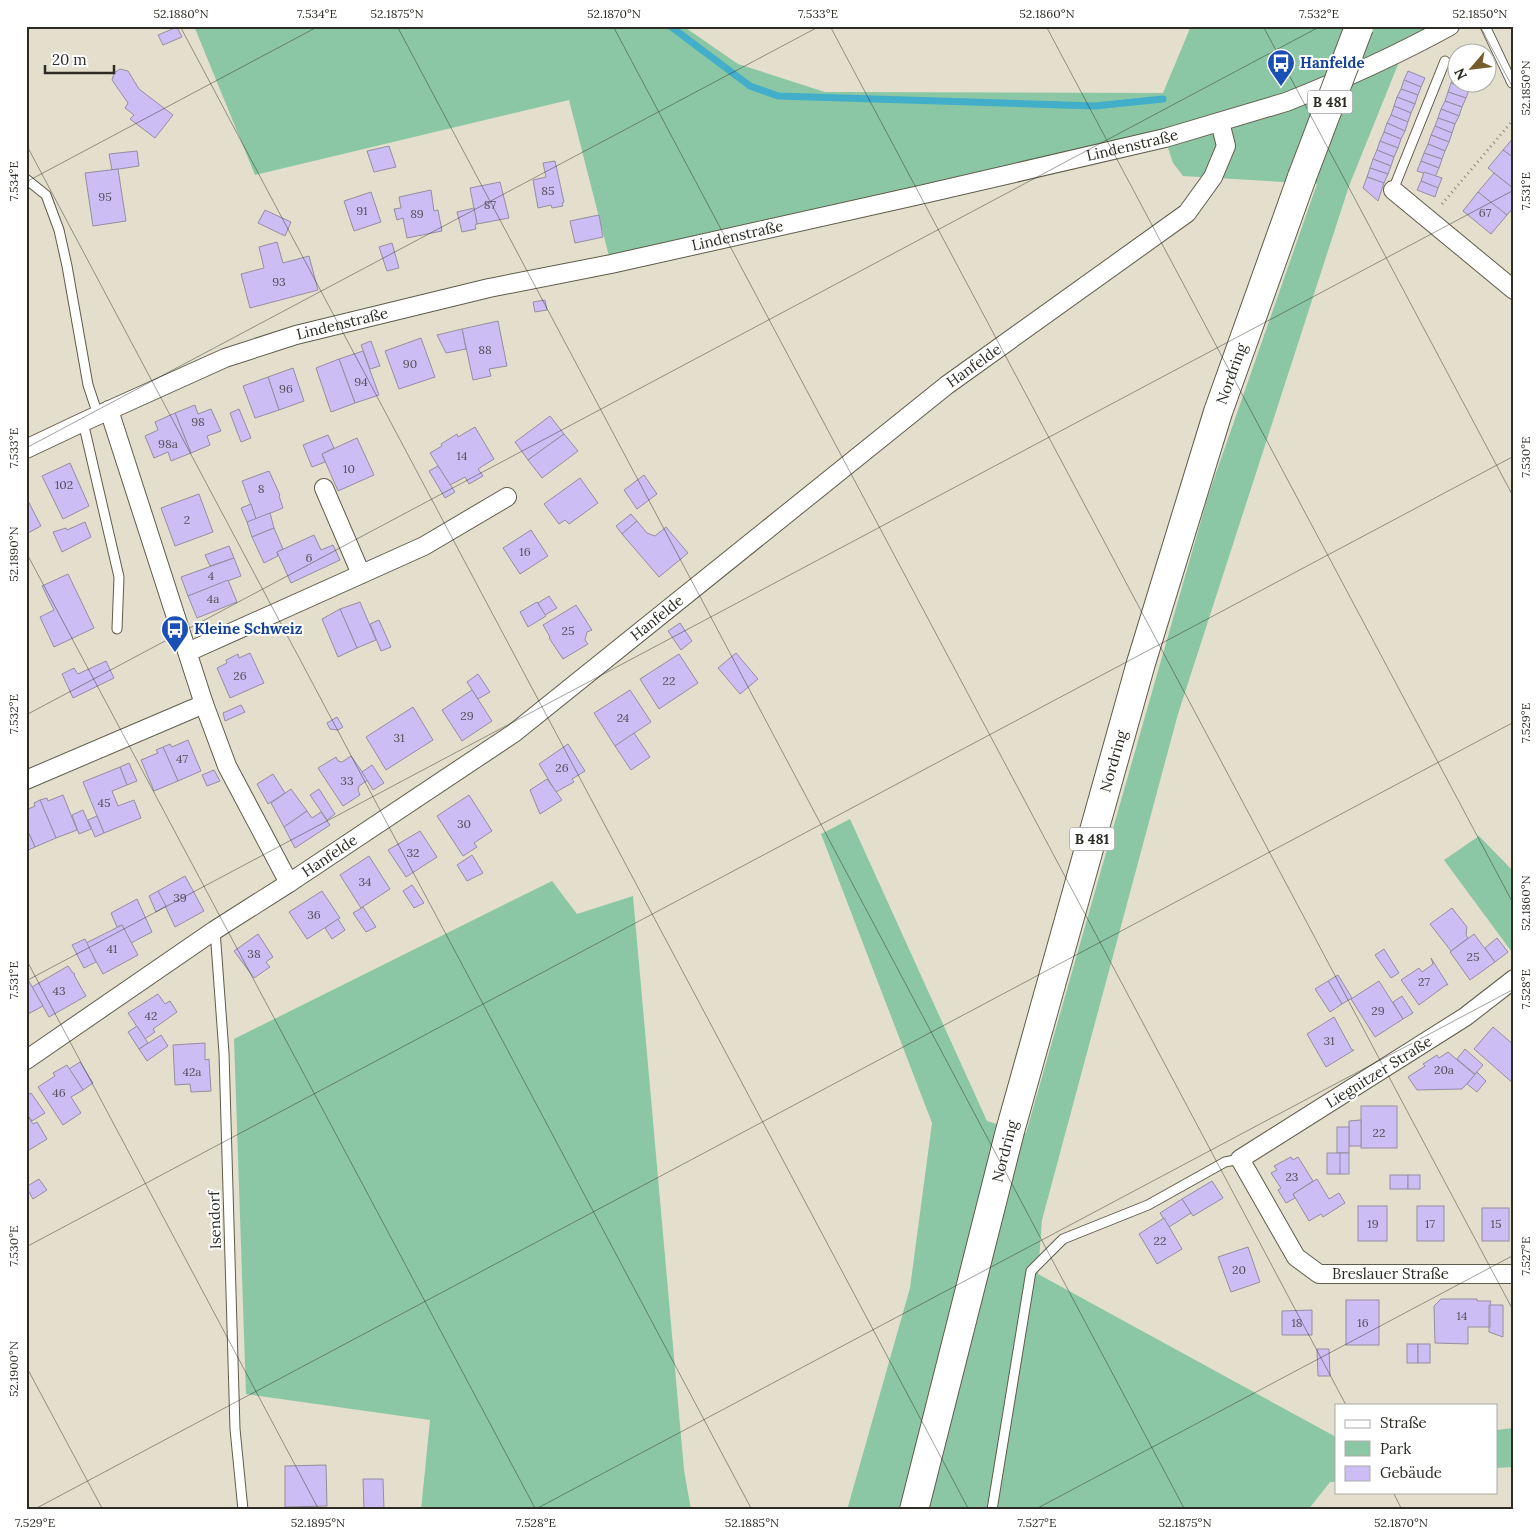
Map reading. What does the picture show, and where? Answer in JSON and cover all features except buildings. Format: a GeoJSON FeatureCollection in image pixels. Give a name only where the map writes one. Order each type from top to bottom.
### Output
{"type":"FeatureCollection","features":[{"type":"Feature","properties":{"kind":"main road","name":"Nordring"},"geometry":{"type":"LineString","coordinates":[[914,1510],[1010,1131],[1141,664],[1218,412],[1302,177],[1359,26]]}},
{"type":"Feature","properties":{"kind":"street","name":"Lindenstraße"},"geometry":{"type":"LineString","coordinates":[[26,449],[225,358],[296,335],[489,288],[612,264],[1165,138],[1305,95],[1403,52],[1450,26]]}},
{"type":"Feature","properties":{"kind":"street","name":"Hanfelde"},"geometry":{"type":"LineString","coordinates":[[26,1060],[215,930],[514,733],[947,385],[1187,213],[1213,177],[1226,146],[1220,122]]}},
{"type":"Feature","properties":{"kind":"street"},"geometry":{"type":"LineString","coordinates":[[1393,190],[1514,290]]}},
{"type":"Feature","properties":{"kind":"street"},"geometry":{"type":"LineString","coordinates":[[97,416],[188,652],[204,704],[227,766],[289,883]]}},
{"type":"Feature","properties":{"kind":"street"},"geometry":{"type":"LineString","coordinates":[[324,488],[361,574]]}},
{"type":"Feature","properties":{"kind":"street"},"geometry":{"type":"LineString","coordinates":[[188,652],[424,546],[507,497]]}},
{"type":"Feature","properties":{"kind":"street"},"geometry":{"type":"LineString","coordinates":[[26,780],[204,704]]}},
{"type":"Feature","properties":{"kind":"street","name":"Liegnitzer Straße"},"geometry":{"type":"LineString","coordinates":[[1240,1159],[1465,1017],[1514,979]]}},
{"type":"Feature","properties":{"kind":"street","name":"Breslauer Straße"},"geometry":{"type":"LineString","coordinates":[[1240,1159],[1296,1257],[1319,1274],[1514,1274]]}},
{"type":"Feature","properties":{"kind":"lane"},"geometry":{"type":"LineString","coordinates":[[1486,26],[1512,83]]}},
{"type":"Feature","properties":{"kind":"lane"},"geometry":{"type":"LineString","coordinates":[[1393,190],[1445,61]]}},
{"type":"Feature","properties":{"kind":"lane"},"geometry":{"type":"LineString","coordinates":[[26,179],[46,195],[59,230],[68,266],[88,385],[97,416],[119,577],[117,628]]}},
{"type":"Feature","properties":{"kind":"lane","name":"Isendorf"},"geometry":{"type":"LineString","coordinates":[[215,930],[224,1053],[235,1429],[243,1510]]}},
{"type":"Feature","properties":{"kind":"lane"},"geometry":{"type":"LineString","coordinates":[[992,1510],[1031,1271],[1063,1239],[1148,1206],[1225,1162],[1240,1159]]}},
{"type":"Feature","properties":{"kind":"path"},"geometry":{"type":"LineString","coordinates":[[1429,219],[1514,119]]}},
{"type":"Feature","properties":{"kind":"green space"},"geometry":{"type":"Polygon","coordinates":[[[194,26],[683,26],[738,64],[825,92],[1163,93],[1191,26],[1450,26],[1403,52],[1349,186],[1178,714],[1042,1220],[1038,1274],[1335,1436],[1335,1482],[1330,1482],[1308,1510],[847,1510],[910,1288],[932,1123],[821,834],[850,819],[987,1121],[1026,1133],[1208,496],[1317,184],[1183,176],[1173,163],[1165,139],[611,264],[569,100],[255,175],[194,26]]]}},
{"type":"Feature","properties":{"kind":"green space"},"geometry":{"type":"Polygon","coordinates":[[[1479,836],[1514,872],[1514,955],[1444,860],[1479,836]]]}},
{"type":"Feature","properties":{"kind":"green space"},"geometry":{"type":"Polygon","coordinates":[[[552,881],[577,914],[633,896],[684,1470],[691,1510],[421,1510],[430,1420],[246,1394],[234,1039],[552,881]]]}},
{"type":"Feature","properties":{"kind":"green space"},"geometry":{"type":"Polygon","coordinates":[[[1514,1428],[1514,1467],[1498,1468],[1498,1430],[1514,1428]]]}},
{"type":"Feature","properties":{"kind":"waterway"},"geometry":{"type":"LineString","coordinates":[[670,26],[750,86],[778,96],[1095,106],[1163,99]]}},
{"type":"Feature","properties":{"kind":"place","name":"Hanfelde"},"geometry":{"type":"Point","coordinates":[1281,87]}},
{"type":"Feature","properties":{"kind":"place","name":"Kleine Schweiz"},"geometry":{"type":"Point","coordinates":[175,653]}}]}
